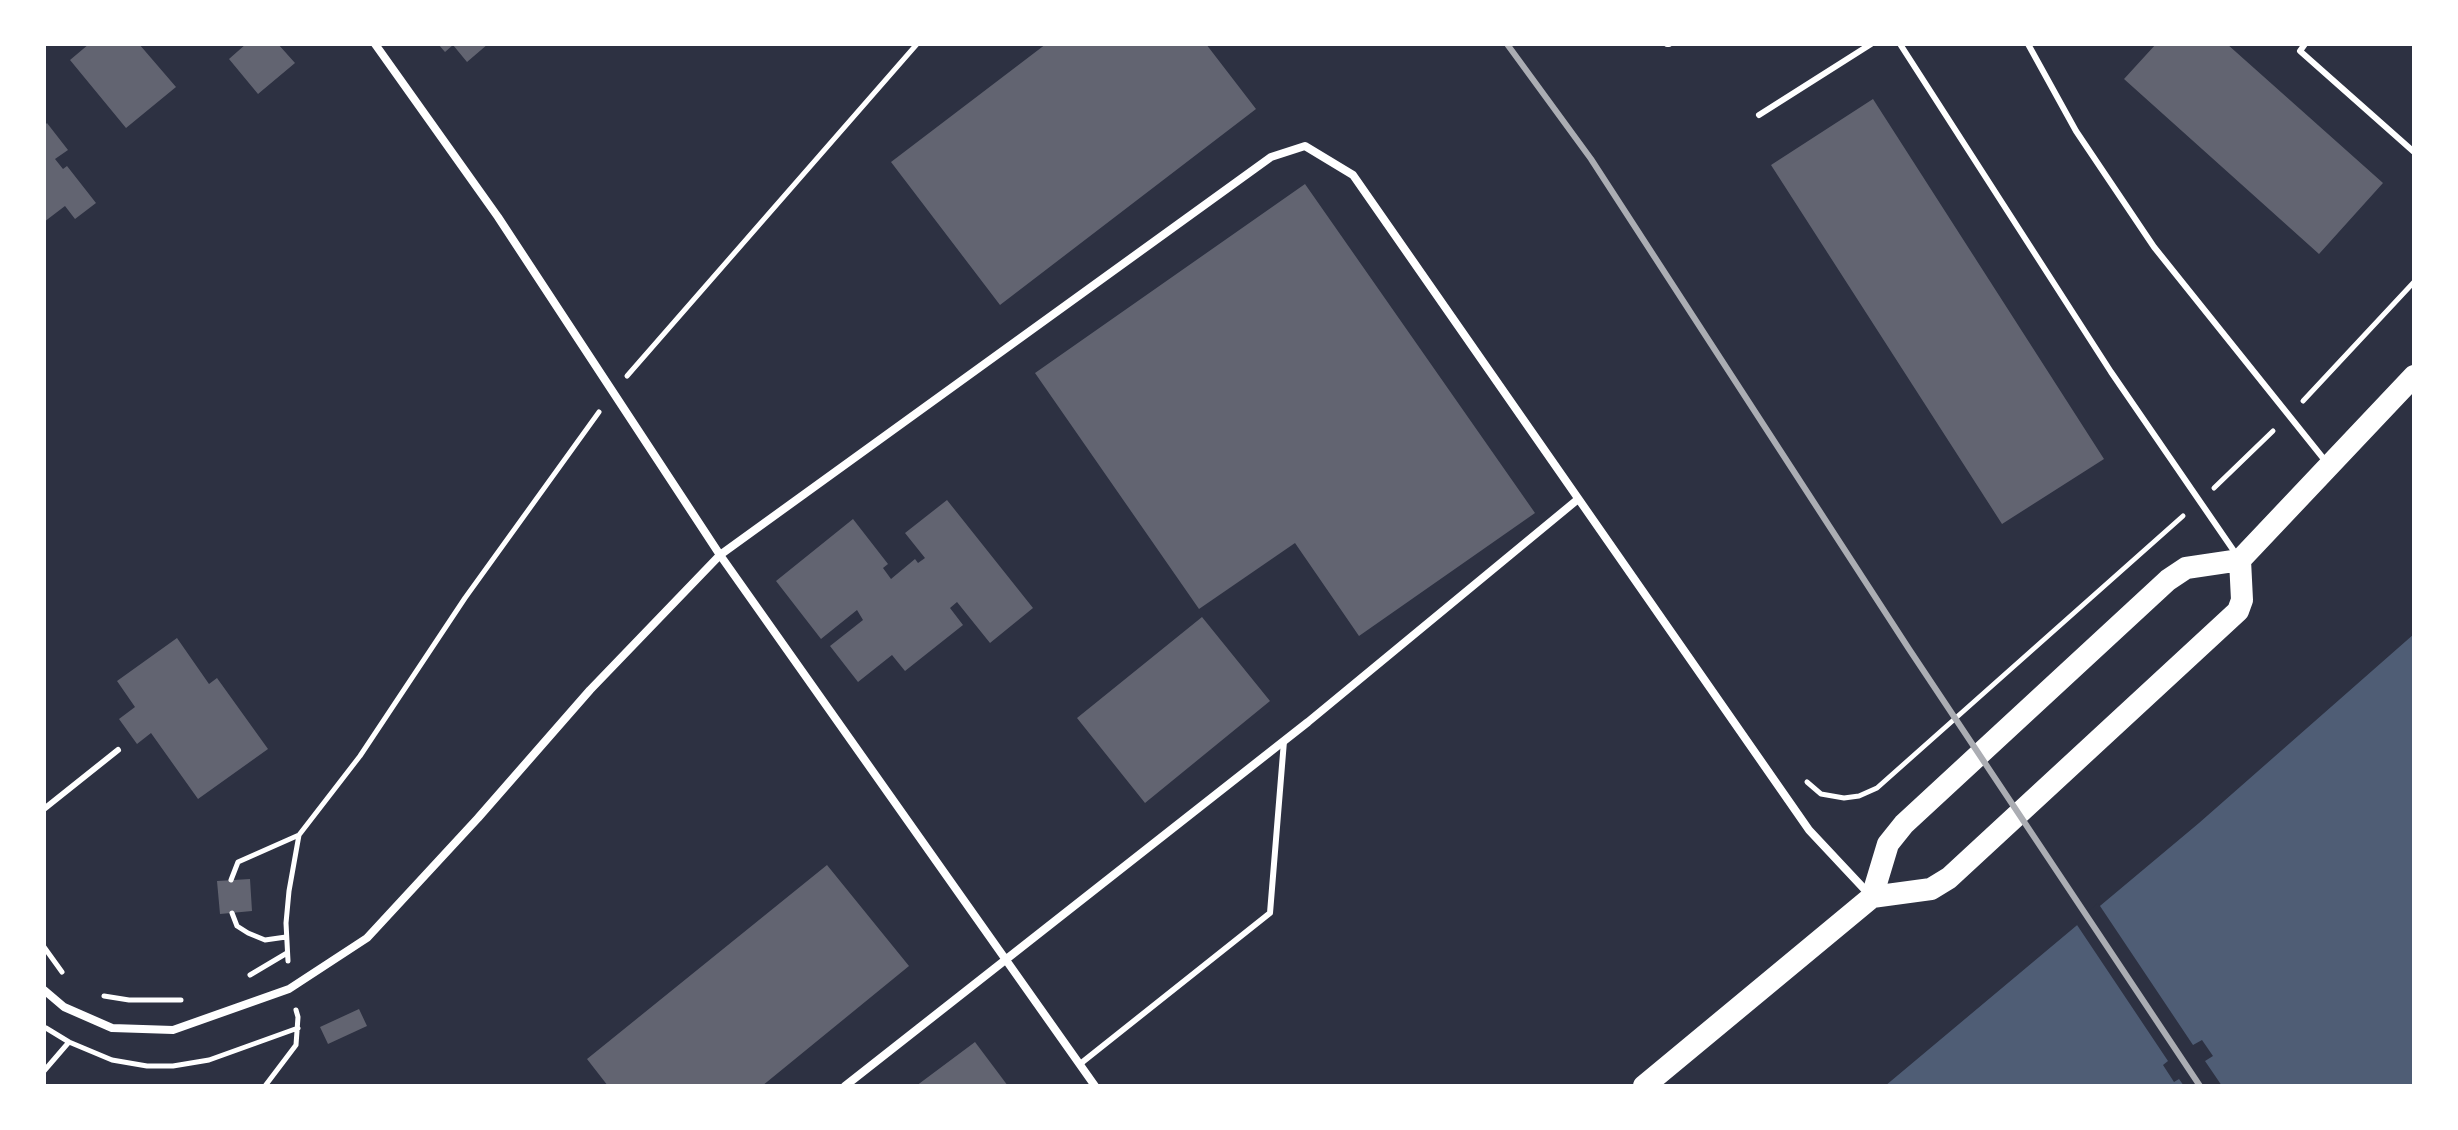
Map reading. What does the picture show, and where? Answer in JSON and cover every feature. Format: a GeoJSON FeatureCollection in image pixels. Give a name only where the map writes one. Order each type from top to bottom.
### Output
{"type":"FeatureCollection","features":[{"type":"Feature","properties":{"kind":"highway"},"geometry":{"type":"LineString","coordinates":[[1872,897],[1888,844],[1904,824],[2168,580],[2186,568],[2240,560],[2414,376]]}},
{"type":"Feature","properties":{"kind":"highway"},"geometry":{"type":"LineString","coordinates":[[1644,1086],[1872,897],[1931,889],[1949,878],[2238,611],[2242,600],[2240,560]]}},
{"type":"Feature","properties":{"kind":"street"},"geometry":{"type":"LineString","coordinates":[[375,44],[498,217],[720,555],[1095,1086]]}},
{"type":"Feature","properties":{"kind":"street"},"geometry":{"type":"LineString","coordinates":[[44,990],[64,1007],[112,1028],[173,1030],[289,989],[367,938],[590,690],[720,555],[1271,157],[1305,146],[1353,175],[1809,830],[1872,897]]}},
{"type":"Feature","properties":{"kind":"street"},"geometry":{"type":"LineString","coordinates":[[845,1086],[1284,741],[1577,500]]}},
{"type":"Feature","properties":{"kind":"lane"},"geometry":{"type":"LineString","coordinates":[[1759,115],[1871,44]]}},
{"type":"Feature","properties":{"kind":"lane"},"geometry":{"type":"LineString","coordinates":[[1900,44],[2111,372],[2240,560]]}},
{"type":"Feature","properties":{"kind":"lane"},"geometry":{"type":"LineString","coordinates":[[2028,44],[2076,131],[2154,247],[2329,466]]}},
{"type":"Feature","properties":{"kind":"lane"},"geometry":{"type":"LineString","coordinates":[[2305,44],[2300,51],[2414,152]]}},
{"type":"Feature","properties":{"kind":"lane"},"geometry":{"type":"LineString","coordinates":[[1080,1064],[1270,913],[1284,741]]}},
{"type":"Feature","properties":{"kind":"lane"},"geometry":{"type":"LineString","coordinates":[[44,809],[118,750]]}},
{"type":"Feature","properties":{"kind":"path"},"geometry":{"type":"LineString","coordinates":[[265,1086],[296,1045],[298,1017],[289,989],[286,937],[289,891],[299,835],[360,756],[465,598],[614,391],[917,44]]}},
{"type":"Feature","properties":{"kind":"path"},"geometry":{"type":"LineString","coordinates":[[1800,774],[1813,788],[1831,797],[1859,796],[1877,788],[1895,774],[2200,501],[2289,416],[2414,282]]}},
{"type":"Feature","properties":{"kind":"path"},"geometry":{"type":"LineString","coordinates":[[231,880],[238,862],[299,835]]}},
{"type":"Feature","properties":{"kind":"path"},"geometry":{"type":"LineString","coordinates":[[232,913],[237,926],[248,933],[265,940],[286,937]]}},
{"type":"Feature","properties":{"kind":"path"},"geometry":{"type":"LineString","coordinates":[[44,947],[69,980]]}},
{"type":"Feature","properties":{"kind":"path"},"geometry":{"type":"LineString","coordinates":[[239,982],[287,953]]}},
{"type":"Feature","properties":{"kind":"path"},"geometry":{"type":"LineString","coordinates":[[100,996],[129,1000],[185,1000]]}},
{"type":"Feature","properties":{"kind":"path"},"geometry":{"type":"LineString","coordinates":[[46,1028],[69,1042]]}},
{"type":"Feature","properties":{"kind":"water"},"geometry":{"type":"Polygon","coordinates":[[[2414,634],[2414,1086],[1885,1086],[2199,823],[2414,634]]]}},
{"type":"Feature","properties":{"kind":"pier"},"geometry":{"type":"Polygon","coordinates":[[[2098,903],[2193,1045],[2202,1040],[2213,1056],[2205,1061],[2222,1086],[2184,1086],[2179,1079],[2174,1082],[2163,1065],[2168,1061],[2075,922],[2098,903]]]}},
{"type":"Feature","properties":{"kind":"building"},"geometry":{"type":"Polygon","coordinates":[[[89,44],[139,44],[176,87],[126,128],[70,60],[89,44]]]}},
{"type":"Feature","properties":{"kind":"building"},"geometry":{"type":"Polygon","coordinates":[[[246,44],[278,44],[295,63],[258,94],[229,59],[246,44]]]}},
{"type":"Feature","properties":{"kind":"building"},"geometry":{"type":"Polygon","coordinates":[[[438,44],[488,44],[467,62],[453,45],[445,52],[438,44]]]}},
{"type":"Feature","properties":{"kind":"building"},"geometry":{"type":"Polygon","coordinates":[[[1046,44],[1206,44],[1256,109],[1000,305],[891,162],[1046,44]]]}},
{"type":"Feature","properties":{"kind":"building"},"geometry":{"type":"Polygon","coordinates":[[[2156,44],[2227,44],[2383,183],[2319,254],[2124,79],[2156,44]]]}},
{"type":"Feature","properties":{"kind":"building"},"geometry":{"type":"Polygon","coordinates":[[[1873,99],[2104,459],[2002,524],[1771,165],[1873,99]]]}},
{"type":"Feature","properties":{"kind":"building"},"geometry":{"type":"Polygon","coordinates":[[[47,123],[68,150],[55,159],[63,169],[67,166],[96,203],[75,219],[65,206],[44,222],[44,126],[47,123]]]}},
{"type":"Feature","properties":{"kind":"building"},"geometry":{"type":"Polygon","coordinates":[[[1305,184],[1535,513],[1359,636],[1295,543],[1199,609],[1035,373],[1305,184]]]}},
{"type":"Feature","properties":{"kind":"building"},"geometry":{"type":"Polygon","coordinates":[[[947,500],[1033,608],[990,643],[957,602],[950,608],[963,625],[905,671],[892,655],[858,682],[830,646],[863,620],[857,610],[821,639],[776,581],[853,519],[888,564],[883,568],[891,579],[915,559],[918,563],[925,558],[905,533],[947,500]]]}},
{"type":"Feature","properties":{"kind":"building"},"geometry":{"type":"Polygon","coordinates":[[[1202,617],[1270,701],[1145,803],[1077,718],[1202,617]]]}},
{"type":"Feature","properties":{"kind":"building"},"geometry":{"type":"Polygon","coordinates":[[[177,638],[209,684],[217,678],[268,749],[198,799],[151,733],[137,744],[119,719],[135,707],[117,681],[177,638]]]}},
{"type":"Feature","properties":{"kind":"building"},"geometry":{"type":"Polygon","coordinates":[[[827,865],[909,966],[762,1086],[608,1086],[587,1059],[827,865]]]}},
{"type":"Feature","properties":{"kind":"building"},"geometry":{"type":"Polygon","coordinates":[[[250,879],[252,911],[220,914],[217,881],[250,879]]]}},
{"type":"Feature","properties":{"kind":"building"},"geometry":{"type":"Polygon","coordinates":[[[359,1009],[367,1026],[328,1044],[320,1027],[359,1009]]]}},
{"type":"Feature","properties":{"kind":"building"},"geometry":{"type":"Polygon","coordinates":[[[975,1042],[1008,1086],[916,1086],[975,1042]]]}},
{"type":"Feature","properties":{"kind":"railway"},"geometry":{"type":"LineString","coordinates":[[1507,44],[1591,159],[1909,649],[2200,1086]]}}]}
